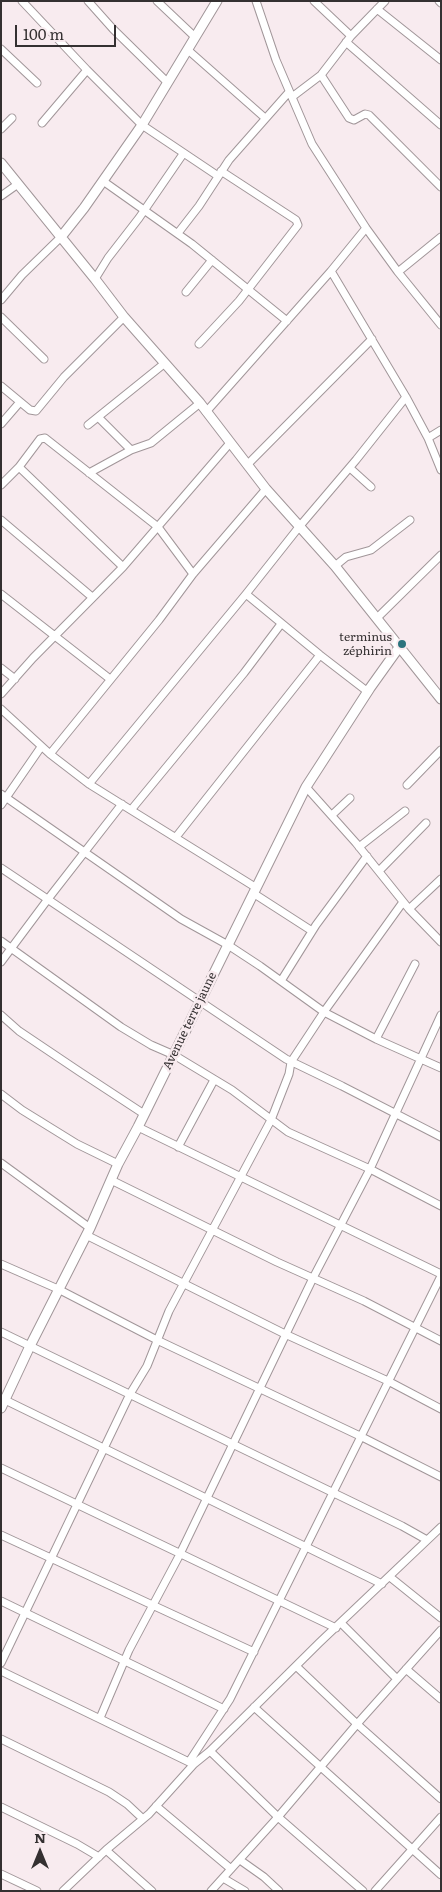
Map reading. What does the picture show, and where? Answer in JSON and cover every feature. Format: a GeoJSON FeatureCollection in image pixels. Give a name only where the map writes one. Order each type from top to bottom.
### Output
{"type":"FeatureCollection","features":[{"type":"Feature","properties":{"kind":"street"},"geometry":{"type":"LineString","coordinates":[[22,1],[142,125],[183,154],[220,173],[298,222],[297,227],[248,289],[199,344]]}},
{"type":"Feature","properties":{"kind":"street"},"geometry":{"type":"LineString","coordinates":[[88,1],[113,29],[167,82]]}},
{"type":"Feature","properties":{"kind":"street"},"geometry":{"type":"LineString","coordinates":[[157,1],[196,37]]}},
{"type":"Feature","properties":{"kind":"street"},"geometry":{"type":"LineString","coordinates":[[1,300],[22,275],[61,237],[103,181],[142,125],[217,1]]}},
{"type":"Feature","properties":{"kind":"street"},"geometry":{"type":"LineString","coordinates":[[256,1],[276,60],[312,144],[366,228],[398,272],[441,325]]}},
{"type":"Feature","properties":{"kind":"street"},"geometry":{"type":"LineString","coordinates":[[314,1],[349,39],[441,125]]}},
{"type":"Feature","properties":{"kind":"street"},"geometry":{"type":"LineString","coordinates":[[178,233],[199,206],[220,173],[265,118],[291,95],[321,75],[349,39],[383,2]]}},
{"type":"Feature","properties":{"kind":"street"},"geometry":{"type":"LineString","coordinates":[[377,10],[441,60]]}},
{"type":"Feature","properties":{"kind":"street"},"geometry":{"type":"LineString","coordinates":[[188,50],[265,118]]}},
{"type":"Feature","properties":{"kind":"street"},"geometry":{"type":"LineString","coordinates":[[2,51],[36,83]]}},
{"type":"Feature","properties":{"kind":"street"},"geometry":{"type":"LineString","coordinates":[[42,122],[87,70]]}},
{"type":"Feature","properties":{"kind":"street"},"geometry":{"type":"LineString","coordinates":[[321,75],[349,118],[354,120],[365,114],[369,115],[441,187]]}},
{"type":"Feature","properties":{"kind":"street"},"geometry":{"type":"LineString","coordinates":[[1,129],[12,118]]}},
{"type":"Feature","properties":{"kind":"street"},"geometry":{"type":"LineString","coordinates":[[96,279],[108,258],[183,154]]}},
{"type":"Feature","properties":{"kind":"street"},"geometry":{"type":"LineString","coordinates":[[1,163],[96,279],[124,317],[200,404],[266,489],[335,566],[441,699]]}},
{"type":"Feature","properties":{"kind":"street"},"geometry":{"type":"LineString","coordinates":[[103,181],[178,233],[287,322]]}},
{"type":"Feature","properties":{"kind":"street"},"geometry":{"type":"LineString","coordinates":[[1,196],[18,184]]}},
{"type":"Feature","properties":{"kind":"street"},"geometry":{"type":"LineString","coordinates":[[206,412],[287,322],[366,228]]}},
{"type":"Feature","properties":{"kind":"street"},"geometry":{"type":"LineString","coordinates":[[398,272],[441,237]]}},
{"type":"Feature","properties":{"kind":"street"},"geometry":{"type":"LineString","coordinates":[[186,292],[212,260]]}},
{"type":"Feature","properties":{"kind":"street"},"geometry":{"type":"LineString","coordinates":[[331,271],[406,397],[428,438],[441,470]]}},
{"type":"Feature","properties":{"kind":"street"},"geometry":{"type":"LineString","coordinates":[[1,317],[44,358]]}},
{"type":"Feature","properties":{"kind":"street"},"geometry":{"type":"LineString","coordinates":[[1,386],[30,410],[36,411],[64,377],[124,317]]}},
{"type":"Feature","properties":{"kind":"street"},"geometry":{"type":"LineString","coordinates":[[247,465],[372,339]]}},
{"type":"Feature","properties":{"kind":"street"},"geometry":{"type":"LineString","coordinates":[[88,424],[165,363]]}},
{"type":"Feature","properties":{"kind":"street"},"geometry":{"type":"LineString","coordinates":[[89,784],[300,526],[350,468],[406,397]]}},
{"type":"Feature","properties":{"kind":"street"},"geometry":{"type":"LineString","coordinates":[[1,424],[20,402]]}},
{"type":"Feature","properties":{"kind":"street"},"geometry":{"type":"LineString","coordinates":[[89,473],[131,450],[151,443],[200,404]]}},
{"type":"Feature","properties":{"kind":"street"},"geometry":{"type":"LineString","coordinates":[[98,417],[131,450]]}},
{"type":"Feature","properties":{"kind":"street"},"geometry":{"type":"LineString","coordinates":[[428,438],[441,430]]}},
{"type":"Feature","properties":{"kind":"street"},"geometry":{"type":"LineString","coordinates":[[1,485],[19,467],[40,439],[43,438],[158,527],[193,574]]}},
{"type":"Feature","properties":{"kind":"street"},"geometry":{"type":"LineString","coordinates":[[1,694],[123,566],[230,443]]}},
{"type":"Feature","properties":{"kind":"street"},"geometry":{"type":"LineString","coordinates":[[19,467],[123,566]]}},
{"type":"Feature","properties":{"kind":"street"},"geometry":{"type":"LineString","coordinates":[[350,468],[372,488]]}},
{"type":"Feature","properties":{"kind":"street"},"geometry":{"type":"LineString","coordinates":[[50,754],[159,620],[193,574],[266,489]]}},
{"type":"Feature","properties":{"kind":"street"},"geometry":{"type":"LineString","coordinates":[[1,520],[92,597]]}},
{"type":"Feature","properties":{"kind":"street"},"geometry":{"type":"LineString","coordinates":[[335,566],[346,557],[370,550],[410,520]]}},
{"type":"Feature","properties":{"kind":"street"},"geometry":{"type":"LineString","coordinates":[[377,618],[441,555]]}},
{"type":"Feature","properties":{"kind":"street"},"geometry":{"type":"LineString","coordinates":[[1,594],[110,679]]}},
{"type":"Feature","properties":{"kind":"street"},"geometry":{"type":"LineString","coordinates":[[246,594],[368,692]]}},
{"type":"Feature","properties":{"kind":"street"},"geometry":{"type":"LineString","coordinates":[[131,810],[244,673],[281,624]]}},
{"type":"Feature","properties":{"kind":"street","name":"Avenue terre jaune"},"geometry":{"type":"LineString","coordinates":[[2,1402],[306,787],[400,646]]}},
{"type":"Feature","properties":{"kind":"street"},"geometry":{"type":"LineString","coordinates":[[176,837],[320,655]]}},
{"type":"Feature","properties":{"kind":"street"},"geometry":{"type":"LineString","coordinates":[[1,668],[15,679]]}},
{"type":"Feature","properties":{"kind":"street"},"geometry":{"type":"LineString","coordinates":[[1,709],[50,754],[89,784],[176,837],[312,931]]}},
{"type":"Feature","properties":{"kind":"street"},"geometry":{"type":"LineString","coordinates":[[1,805],[4,796],[42,747]]}},
{"type":"Feature","properties":{"kind":"street"},"geometry":{"type":"LineString","coordinates":[[407,785],[441,750]]}},
{"type":"Feature","properties":{"kind":"street"},"geometry":{"type":"LineString","coordinates":[[306,787],[360,847],[409,909],[441,942]]}},
{"type":"Feature","properties":{"kind":"street"},"geometry":{"type":"LineString","coordinates":[[4,796],[181,919],[228,945],[324,1012],[376,1039],[441,1068]]}},
{"type":"Feature","properties":{"kind":"street"},"geometry":{"type":"LineString","coordinates":[[332,815],[350,798]]}},
{"type":"Feature","properties":{"kind":"street"},"geometry":{"type":"LineString","coordinates":[[1,962],[122,804]]}},
{"type":"Feature","properties":{"kind":"street"},"geometry":{"type":"LineString","coordinates":[[360,847],[405,811]]}},
{"type":"Feature","properties":{"kind":"street"},"geometry":{"type":"LineString","coordinates":[[379,871],[426,823]]}},
{"type":"Feature","properties":{"kind":"street"},"geometry":{"type":"LineString","coordinates":[[280,981],[312,931],[367,856]]}},
{"type":"Feature","properties":{"kind":"street"},"geometry":{"type":"LineString","coordinates":[[1,868],[291,1062],[342,1086],[441,1138]]}},
{"type":"Feature","properties":{"kind":"street"},"geometry":{"type":"LineString","coordinates":[[409,909],[441,879]]}},
{"type":"Feature","properties":{"kind":"street"},"geometry":{"type":"LineString","coordinates":[[1,1663],[130,1394],[147,1366],[169,1311],[271,1120],[289,1074],[291,1062],[324,1012],[403,902]]}},
{"type":"Feature","properties":{"kind":"street"},"geometry":{"type":"LineString","coordinates":[[1,941],[121,1027],[151,1046],[174,1055],[232,1090],[288,1132],[370,1169],[441,1206]]}},
{"type":"Feature","properties":{"kind":"street"},"geometry":{"type":"LineString","coordinates":[[376,1039],[415,964]]}},
{"type":"Feature","properties":{"kind":"street"},"geometry":{"type":"LineString","coordinates":[[1,1015],[19,1031],[144,1114]]}},
{"type":"Feature","properties":{"kind":"street"},"geometry":{"type":"LineString","coordinates":[[100,1718],[125,1660],[180,1554],[285,1334],[370,1169],[441,1015]]}},
{"type":"Feature","properties":{"kind":"street"},"geometry":{"type":"LineString","coordinates":[[178,1147],[214,1080]]}},
{"type":"Feature","properties":{"kind":"street"},"geometry":{"type":"LineString","coordinates":[[1,1094],[22,1110],[77,1144],[118,1164]]}},
{"type":"Feature","properties":{"kind":"street"},"geometry":{"type":"LineString","coordinates":[[63,1891],[106,1850],[144,1819],[191,1763],[224,1709],[254,1652],[441,1275],[138,1127]]}},
{"type":"Feature","properties":{"kind":"street"},"geometry":{"type":"LineString","coordinates":[[1,1163],[88,1231],[285,1334],[388,1382],[441,1410]]}},
{"type":"Feature","properties":{"kind":"street"},"geometry":{"type":"LineString","coordinates":[[111,1180],[277,1262],[415,1326],[441,1341]]}},
{"type":"Feature","properties":{"kind":"street"},"geometry":{"type":"LineString","coordinates":[[1,1264],[360,1436],[441,1477]]}},
{"type":"Feature","properties":{"kind":"street"},"geometry":{"type":"LineString","coordinates":[[1,1332],[233,1443],[427,1540]]}},
{"type":"Feature","properties":{"kind":"street"},"geometry":{"type":"LineString","coordinates":[[2,1402],[104,1449],[382,1584]]}},
{"type":"Feature","properties":{"kind":"street"},"geometry":{"type":"LineString","coordinates":[[1,1468],[180,1554],[338,1625],[397,1679]]}},
{"type":"Feature","properties":{"kind":"street"},"geometry":{"type":"LineString","coordinates":[[191,1763],[210,1751],[338,1625],[427,1540],[439,1532]]}},
{"type":"Feature","properties":{"kind":"street"},"geometry":{"type":"LineString","coordinates":[[1,1535],[254,1652]]}},
{"type":"Feature","properties":{"kind":"street"},"geometry":{"type":"LineString","coordinates":[[390,1577],[441,1618]]}},
{"type":"Feature","properties":{"kind":"street"},"geometry":{"type":"LineString","coordinates":[[1,1601],[224,1709]]}},
{"type":"Feature","properties":{"kind":"street"},"geometry":{"type":"LineString","coordinates":[[211,1891],[278,1817],[356,1724],[441,1630]]}},
{"type":"Feature","properties":{"kind":"street"},"geometry":{"type":"LineString","coordinates":[[296,1666],[356,1724],[441,1799]]}},
{"type":"Feature","properties":{"kind":"street"},"geometry":{"type":"LineString","coordinates":[[406,1669],[441,1699]]}},
{"type":"Feature","properties":{"kind":"street"},"geometry":{"type":"LineString","coordinates":[[1,1671],[191,1763]]}},
{"type":"Feature","properties":{"kind":"street"},"geometry":{"type":"LineString","coordinates":[[254,1707],[441,1875]]}},
{"type":"Feature","properties":{"kind":"street"},"geometry":{"type":"LineString","coordinates":[[1,1739],[109,1792],[144,1819]]}},
{"type":"Feature","properties":{"kind":"street"},"geometry":{"type":"LineString","coordinates":[[210,1751],[278,1817],[363,1891]]}},
{"type":"Feature","properties":{"kind":"street"},"geometry":{"type":"LineString","coordinates":[[156,1806],[231,1869]]}},
{"type":"Feature","properties":{"kind":"street"},"geometry":{"type":"LineString","coordinates":[[1,1807],[77,1844],[99,1858]]}},
{"type":"Feature","properties":{"kind":"street"},"geometry":{"type":"LineString","coordinates":[[375,1891],[441,1816]]}},
{"type":"Feature","properties":{"kind":"street"},"geometry":{"type":"LineString","coordinates":[[106,1850],[152,1891]]}},
{"type":"Feature","properties":{"kind":"street"},"geometry":{"type":"LineString","coordinates":[[240,1860],[280,1891]]}},
{"type":"Feature","properties":{"kind":"street"},"geometry":{"type":"LineString","coordinates":[[1,1874],[37,1891]]}},
{"type":"Feature","properties":{"kind":"street"},"geometry":{"type":"LineString","coordinates":[[223,1878],[245,1891]]}},
{"type":"Feature","properties":{"kind":"place","name":"terminus zéphirin"},"geometry":{"type":"Point","coordinates":[402,644]}}]}
